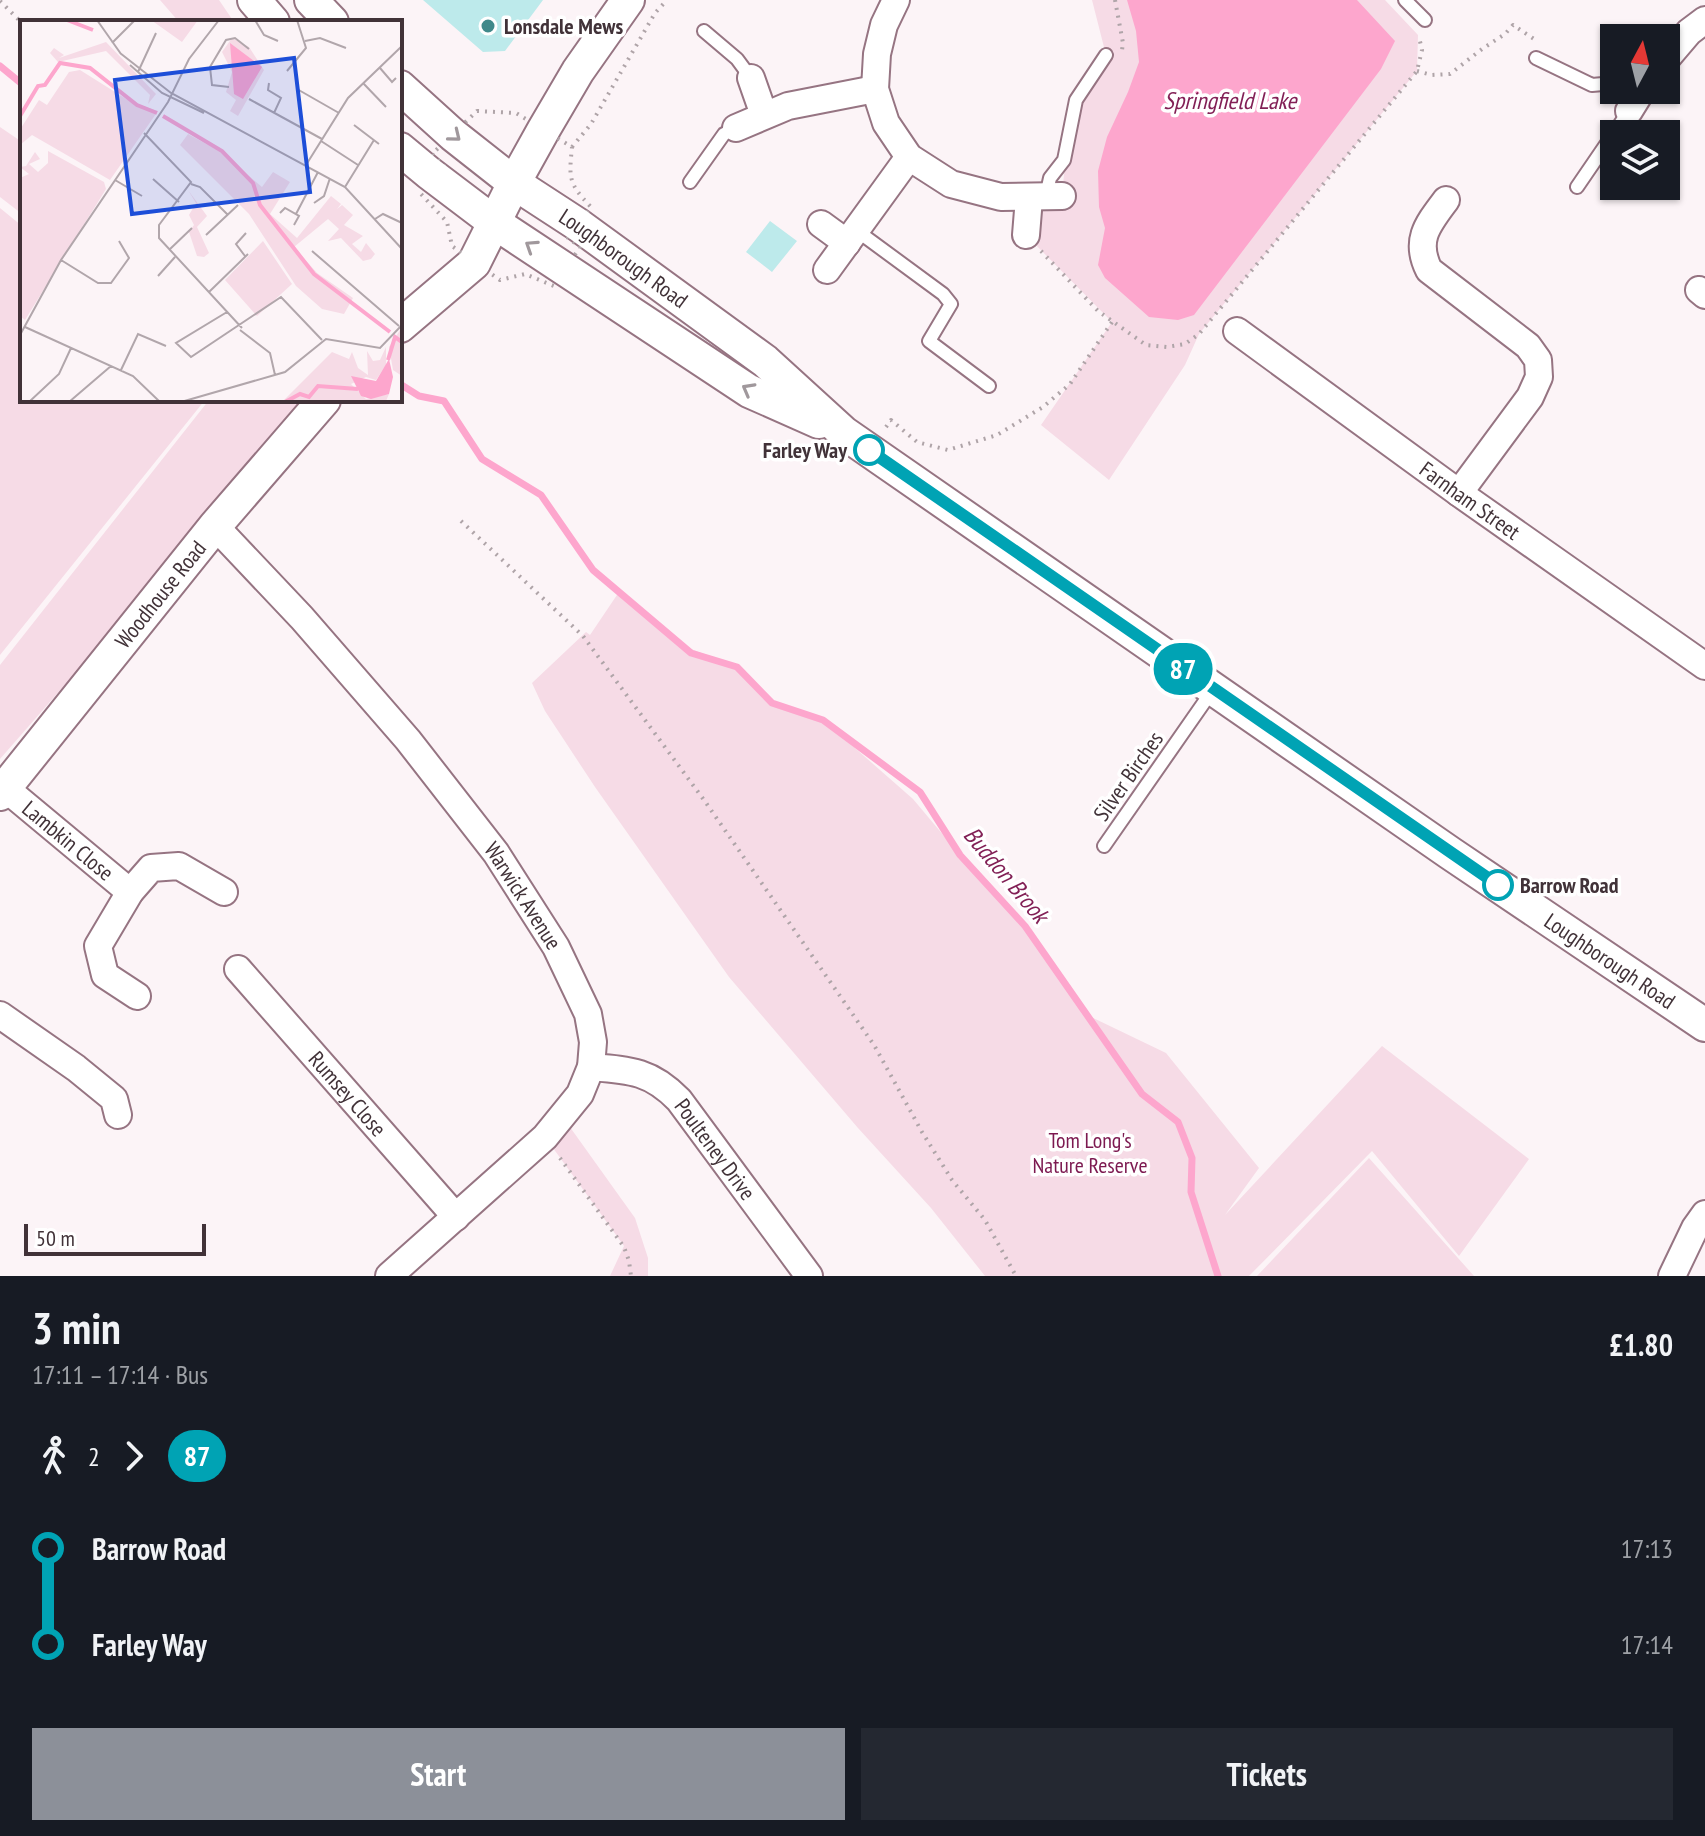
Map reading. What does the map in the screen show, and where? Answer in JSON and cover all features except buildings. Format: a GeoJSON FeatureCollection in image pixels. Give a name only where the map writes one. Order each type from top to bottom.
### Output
{"type":"FeatureCollection","features":[{"type":"Feature","properties":{"kind":"street"},"geometry":{"type":"LineString","coordinates":[[254,0],[271,20]]}},
{"type":"Feature","properties":{"kind":"street"},"geometry":{"type":"LineString","coordinates":[[311,0],[330,20]]}},
{"type":"Feature","properties":{"kind":"street"},"geometry":{"type":"LineString","coordinates":[[402,324],[474,263],[514,183],[578,71],[628,0]]}},
{"type":"Feature","properties":{"kind":"street"},"geometry":{"type":"LineString","coordinates":[[896,0],[884,25],[877,54],[875,89],[886,123],[909,157],[951,184],[1001,197],[1046,197],[1026,235]]}},
{"type":"Feature","properties":{"kind":"street"},"geometry":{"type":"LineString","coordinates":[[1680,43],[1705,20]]}},
{"type":"Feature","properties":{"kind":"street"},"geometry":{"type":"LineString","coordinates":[[751,78],[764,115]]}},
{"type":"Feature","properties":{"kind":"street","name":"Loughborough Road"},"geometry":{"type":"LineString","coordinates":[[402,89],[453,135],[514,183],[577,224],[765,361],[857,441],[1450,853],[1703,1019]]}},
{"type":"Feature","properties":{"kind":"street"},"geometry":{"type":"LineString","coordinates":[[736,128],[788,106],[875,89]]}},
{"type":"Feature","properties":{"kind":"street","name":"Loughborough Road"},"geometry":{"type":"LineString","coordinates":[[402,151],[495,223],[749,391],[857,441]]}},
{"type":"Feature","properties":{"kind":"street"},"geometry":{"type":"LineString","coordinates":[[827,270],[909,157]]}},
{"type":"Feature","properties":{"kind":"street"},"geometry":{"type":"LineString","coordinates":[[1446,200],[1430,221],[1421,255],[1429,270],[1528,346],[1538,360],[1539,377],[1530,397],[1459,493]]}},
{"type":"Feature","properties":{"kind":"street"},"geometry":{"type":"LineString","coordinates":[[821,224],[852,236]]}},
{"type":"Feature","properties":{"kind":"street","name":"Farnham Street"},"geometry":{"type":"LineString","coordinates":[[1237,331],[1459,493],[1705,666]]}},
{"type":"Feature","properties":{"kind":"street","name":"Woodhouse Road"},"geometry":{"type":"LineString","coordinates":[[3,791],[215,526],[322,402]]}},
{"type":"Feature","properties":{"kind":"street","name":"Warwick Avenue"},"geometry":{"type":"LineString","coordinates":[[215,526],[302,618],[398,729],[496,853],[556,947],[588,1014],[593,1042],[591,1067],[580,1094],[545,1137],[389,1276]]}},
{"type":"Feature","properties":{"kind":"street","name":"Lambkin Close"},"geometry":{"type":"LineString","coordinates":[[3,791],[130,892]]}},
{"type":"Feature","properties":{"kind":"street","name":"Lambkin Close"},"geometry":{"type":"LineString","coordinates":[[137,996],[105,975],[98,946],[130,892],[151,868],[179,866],[224,892]]}},
{"type":"Feature","properties":{"kind":"street","name":"Rumsey Close"},"geometry":{"type":"LineString","coordinates":[[238,969],[456,1217]]}},
{"type":"Feature","properties":{"kind":"street"},"geometry":{"type":"LineString","coordinates":[[0,1015],[76,1068],[114,1099],[118,1115]]}},
{"type":"Feature","properties":{"kind":"street","name":"Poulteney Drive"},"geometry":{"type":"LineString","coordinates":[[591,1067],[645,1075],[664,1084],[809,1276]]}},
{"type":"Feature","properties":{"kind":"street"},"geometry":{"type":"LineString","coordinates":[[1672,1276],[1705,1214]]}},
{"type":"Feature","properties":{"kind":"lane"},"geometry":{"type":"LineString","coordinates":[[1405,0],[1425,20]]}},
{"type":"Feature","properties":{"kind":"lane"},"geometry":{"type":"LineString","coordinates":[[704,31],[737,59],[751,78]]}},
{"type":"Feature","properties":{"kind":"lane"},"geometry":{"type":"LineString","coordinates":[[1046,197],[1050,178],[1064,160],[1076,100],[1106,55]]}},
{"type":"Feature","properties":{"kind":"lane"},"geometry":{"type":"LineString","coordinates":[[1536,58],[1592,85],[1600,84]]}},
{"type":"Feature","properties":{"kind":"lane"},"geometry":{"type":"LineString","coordinates":[[1577,187],[1634,104]]}},
{"type":"Feature","properties":{"kind":"lane"},"geometry":{"type":"LineString","coordinates":[[690,182],[724,134],[736,128]]}},
{"type":"Feature","properties":{"kind":"lane"},"geometry":{"type":"LineString","coordinates":[[852,236],[943,294],[951,304],[929,341],[989,386]]}},
{"type":"Feature","properties":{"kind":"lane","name":"Silver Birches"},"geometry":{"type":"LineString","coordinates":[[1104,846],[1213,690]]}},
{"type":"Feature","properties":{"kind":"path"},"geometry":{"type":"LineString","coordinates":[[572,147],[591,124],[655,13],[667,0]]}},
{"type":"Feature","properties":{"kind":"path"},"geometry":{"type":"LineString","coordinates":[[0,1],[20,21]]}},
{"type":"Feature","properties":{"kind":"path"},"geometry":{"type":"LineString","coordinates":[[1417,71],[1432,75],[1450,74],[1513,25],[1537,41]]}},
{"type":"Feature","properties":{"kind":"path"},"geometry":{"type":"LineString","coordinates":[[1026,235],[1112,322],[1146,345],[1167,347],[1185,344],[1199,334],[1417,71],[1422,50],[1418,35]]}},
{"type":"Feature","properties":{"kind":"path"},"geometry":{"type":"LineString","coordinates":[[857,441],[891,420],[917,442],[948,450],[997,435],[1043,407],[1070,384],[1112,322]]}},
{"type":"Feature","properties":{"kind":"path"},"geometry":{"type":"LineString","coordinates":[[461,521],[583,636],[602,661],[704,800],[874,1045],[922,1132],[952,1180],[985,1220],[1016,1276]]}},
{"type":"Feature","properties":{"kind":"path"},"geometry":{"type":"LineString","coordinates":[[545,1137],[624,1247],[631,1276]]}},
{"type":"Feature","properties":{"kind":"green space"},"geometry":{"type":"Polygon","coordinates":[[[160,0],[219,0],[233,20],[177,20],[160,0]]]}},
{"type":"Feature","properties":{"kind":"green space","name":"Springfield Lake"},"geometry":{"type":"Polygon","coordinates":[[[1092,0],[1385,0],[1418,35],[1417,71],[1199,334],[1185,365],[1109,480],[1041,425],[1112,322],[1026,235],[1029,198],[1062,196],[1067,143],[1076,100],[1106,55],[1092,0]]]}},
{"type":"Feature","properties":{"kind":"green space"},"geometry":{"type":"Polygon","coordinates":[[[0,127],[20,141],[20,212],[0,197],[0,127]]]}},
{"type":"Feature","properties":{"kind":"green space"},"geometry":{"type":"Polygon","coordinates":[[[0,208],[20,224],[20,402],[203,402],[0,655],[0,208]]]}},
{"type":"Feature","properties":{"kind":"green space"},"geometry":{"type":"Polygon","coordinates":[[[207,402],[312,402],[0,759],[0,665],[207,402]]]}},
{"type":"Feature","properties":{"kind":"green space","name":"Tom Long's Nature Reserve"},"geometry":{"type":"Polygon","coordinates":[[[619,592],[681,645],[737,667],[772,703],[823,720],[913,799],[1031,935],[1087,1015],[1166,1053],[1259,1168],[1225,1215],[1382,1046],[1529,1159],[1459,1256],[1372,1151],[1249,1276],[985,1276],[931,1208],[729,977],[545,711],[532,683],[586,632],[590,635],[619,592]]]}},
{"type":"Feature","properties":{"kind":"green space"},"geometry":{"type":"Polygon","coordinates":[[[562,1116],[635,1218],[648,1258],[648,1276],[610,1276],[624,1246],[545,1137],[562,1116]]]}},
{"type":"Feature","properties":{"kind":"green space"},"geometry":{"type":"Polygon","coordinates":[[[1369,1158],[1474,1276],[1257,1276],[1369,1158]]]}},
{"type":"Feature","properties":{"kind":"water","name":"Springfield Lake"},"geometry":{"type":"Polygon","coordinates":[[[1127,0],[1357,0],[1395,41],[1381,69],[1194,315],[1178,320],[1149,317],[1105,278],[1098,265],[1105,228],[1099,207],[1098,171],[1107,137],[1139,62],[1136,31],[1127,0]]]}},
{"type":"Feature","properties":{"kind":"waterway","name":"Buddon Brook"},"geometry":{"type":"LineString","coordinates":[[0,66],[20,82]]}},
{"type":"Feature","properties":{"kind":"waterway","name":"Buddon Brook"},"geometry":{"type":"LineString","coordinates":[[402,385],[419,396],[444,401],[482,459],[541,495],[593,570],[691,653],[737,667],[772,703],[823,720],[920,792],[960,855],[1025,926],[1142,1094],[1178,1122],[1192,1158],[1191,1192],[1218,1276]]}},
{"type":"Feature","properties":{"kind":"bus line","name":"87"},"geometry":{"type":"LineString","coordinates":[[869,450],[1498,885]]}},
{"type":"Feature","properties":{"kind":"place","name":"Lonsdale Mews"},"geometry":{"type":"Point","coordinates":[488,26]}},
{"type":"Feature","properties":{"kind":"place","name":"Farley Way"},"geometry":{"type":"Point","coordinates":[869,450]}},
{"type":"Feature","properties":{"kind":"place","name":"Barrow Road"},"geometry":{"type":"Point","coordinates":[1498,885]}}]}
